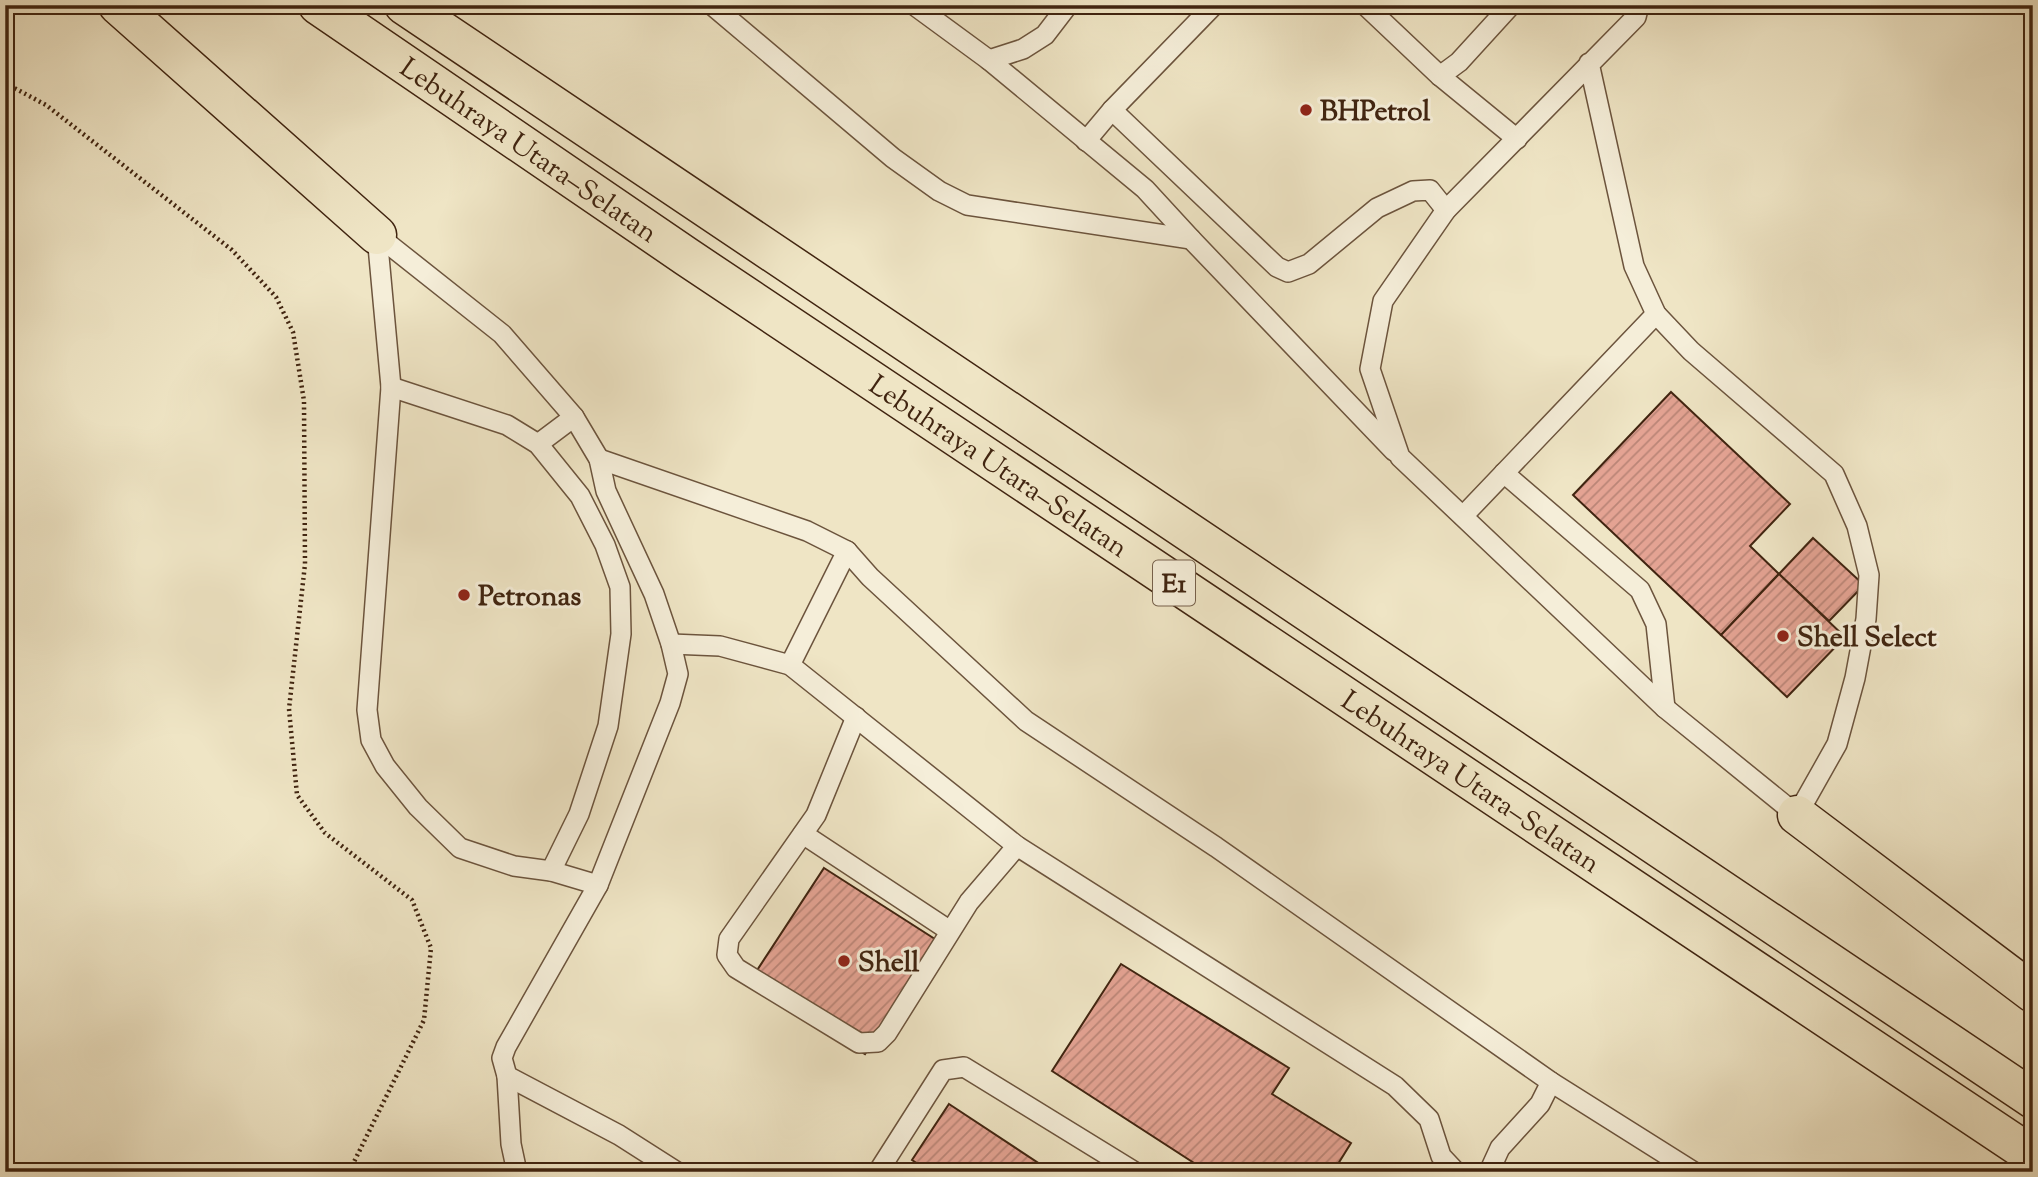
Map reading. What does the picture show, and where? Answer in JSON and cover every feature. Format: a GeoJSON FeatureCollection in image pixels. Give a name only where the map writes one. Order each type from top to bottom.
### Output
{"type":"FeatureCollection","features":[{"type":"Feature","properties":{"kind":"highway"},"geometry":{"type":"LineString","coordinates":[[118,5],[377,235]]}},
{"type":"Feature","properties":{"kind":"highway","name":"Lebuhraya Utara–Selatan"},"geometry":{"type":"LineString","coordinates":[[318,5],[721,280],[2033,1156]]}},
{"type":"Feature","properties":{"kind":"highway","name":"Lebuhraya Utara–Selatan"},"geometry":{"type":"LineString","coordinates":[[404,5],[2033,1099]]}},
{"type":"Feature","properties":{"kind":"highway"},"geometry":{"type":"LineString","coordinates":[[1797,816],[2033,993]]}},
{"type":"Feature","properties":{"kind":"lane"},"geometry":{"type":"LineString","coordinates":[[712,5],[893,158],[939,191],[967,205],[1191,239]]}},
{"type":"Feature","properties":{"kind":"lane"},"geometry":{"type":"LineString","coordinates":[[914,5],[989,60],[1145,189],[1400,457],[1665,708],[1797,816],[1837,744],[1855,678],[1866,619],[1869,575],[1857,526],[1834,474],[1690,351],[1656,314],[1634,266],[1589,63]]}},
{"type":"Feature","properties":{"kind":"lane"},"geometry":{"type":"LineString","coordinates":[[989,60],[1023,49],[1045,35],[1068,5]]}},
{"type":"Feature","properties":{"kind":"lane"},"geometry":{"type":"LineString","coordinates":[[1086,141],[1112,110],[1213,5]]}},
{"type":"Feature","properties":{"kind":"lane"},"geometry":{"type":"LineString","coordinates":[[1365,5],[1440,76],[1517,139]]}},
{"type":"Feature","properties":{"kind":"lane"},"geometry":{"type":"LineString","coordinates":[[1440,76],[1459,62],[1511,5]]}},
{"type":"Feature","properties":{"kind":"lane"},"geometry":{"type":"LineString","coordinates":[[1400,457],[1370,369],[1383,301],[1446,210],[1636,17],[1639,5]]}},
{"type":"Feature","properties":{"kind":"lane"},"geometry":{"type":"LineString","coordinates":[[1112,110],[1277,267],[1288,272],[1309,264],[1377,208],[1413,191],[1430,190],[1446,210]]}},
{"type":"Feature","properties":{"kind":"lane"},"geometry":{"type":"LineString","coordinates":[[377,235],[391,387],[367,710],[371,740],[386,766],[418,807],[460,848],[514,866],[551,871],[597,885]]}},
{"type":"Feature","properties":{"kind":"lane"},"geometry":{"type":"LineString","coordinates":[[377,235],[502,334],[575,417],[599,458],[606,491],[654,594],[678,674],[670,703],[597,885],[506,1046],[502,1058],[507,1076],[511,1144],[517,1172]]}},
{"type":"Feature","properties":{"kind":"lane"},"geometry":{"type":"LineString","coordinates":[[1463,516],[1656,314]]}},
{"type":"Feature","properties":{"kind":"lane"},"geometry":{"type":"LineString","coordinates":[[391,387],[507,425],[538,444],[580,496],[605,545],[620,587],[621,634],[608,726],[579,814],[551,871]]}},
{"type":"Feature","properties":{"kind":"lane"},"geometry":{"type":"LineString","coordinates":[[538,444],[575,417]]}},
{"type":"Feature","properties":{"kind":"lane"},"geometry":{"type":"LineString","coordinates":[[599,458],[807,531],[847,551],[870,577],[1026,721],[1216,847],[1551,1082],[1695,1172]]}},
{"type":"Feature","properties":{"kind":"lane"},"geometry":{"type":"LineString","coordinates":[[1504,473],[1640,590],[1656,624],[1665,708]]}},
{"type":"Feature","properties":{"kind":"lane"},"geometry":{"type":"LineString","coordinates":[[790,665],[847,551]]}},
{"type":"Feature","properties":{"kind":"lane"},"geometry":{"type":"LineString","coordinates":[[671,644],[720,646],[790,665],[1017,846],[1395,1086],[1429,1119],[1441,1156],[1456,1172]]}},
{"type":"Feature","properties":{"kind":"lane"},"geometry":{"type":"LineString","coordinates":[[856,717],[816,815],[729,939],[727,955],[736,968],[859,1043],[878,1042],[887,1033],[969,902],[1017,846]]}},
{"type":"Feature","properties":{"kind":"lane"},"geometry":{"type":"LineString","coordinates":[[803,834],[950,932]]}},
{"type":"Feature","properties":{"kind":"lane"},"geometry":{"type":"LineString","coordinates":[[878,1172],[943,1070],[964,1068],[1135,1172]]}},
{"type":"Feature","properties":{"kind":"lane"},"geometry":{"type":"LineString","coordinates":[[507,1076],[619,1135],[677,1172]]}},
{"type":"Feature","properties":{"kind":"lane"},"geometry":{"type":"LineString","coordinates":[[1489,1172],[1500,1148],[1540,1104],[1551,1082]]}},
{"type":"Feature","properties":{"kind":"path"},"geometry":{"type":"LineString","coordinates":[[5,83],[46,105],[232,250],[276,297],[293,332],[304,401],[305,564],[289,709],[297,795],[325,833],[412,900],[431,948],[424,1020],[349,1172]]}},
{"type":"Feature","properties":{"kind":"building"},"geometry":{"type":"Polygon","coordinates":[[[1671,392],[1790,504],[1750,546],[1779,574],[1721,635],[1573,495],[1671,392]]]}},
{"type":"Feature","properties":{"kind":"building"},"geometry":{"type":"Polygon","coordinates":[[[1813,538],[1864,585],[1829,621],[1779,574],[1813,538]]]}},
{"type":"Feature","properties":{"kind":"building","name":"Shell Select"},"geometry":{"type":"Polygon","coordinates":[[[1779,574],[1845,637],[1787,697],[1721,635],[1779,574]]]}},
{"type":"Feature","properties":{"kind":"building","name":"Shell"},"geometry":{"type":"Polygon","coordinates":[[[824,868],[938,941],[865,1054],[750,981],[824,868]]]}},
{"type":"Feature","properties":{"kind":"building"},"geometry":{"type":"Polygon","coordinates":[[[1121,964],[1289,1068],[1272,1094],[1351,1143],[1333,1172],[1208,1172],[1052,1071],[1121,964]]]}},
{"type":"Feature","properties":{"kind":"building"},"geometry":{"type":"Polygon","coordinates":[[[949,1104],[1052,1172],[930,1172],[912,1160],[949,1104]]]}},
{"type":"Feature","properties":{"kind":"place","name":"BHPetrol"},"geometry":{"type":"Point","coordinates":[1306,110]}},
{"type":"Feature","properties":{"kind":"place","name":"Petronas"},"geometry":{"type":"Point","coordinates":[464,595]}},
{"type":"Feature","properties":{"kind":"place","name":"Shell Select"},"geometry":{"type":"Point","coordinates":[1783,636]}},
{"type":"Feature","properties":{"kind":"place","name":"Shell"},"geometry":{"type":"Point","coordinates":[844,961]}}]}
